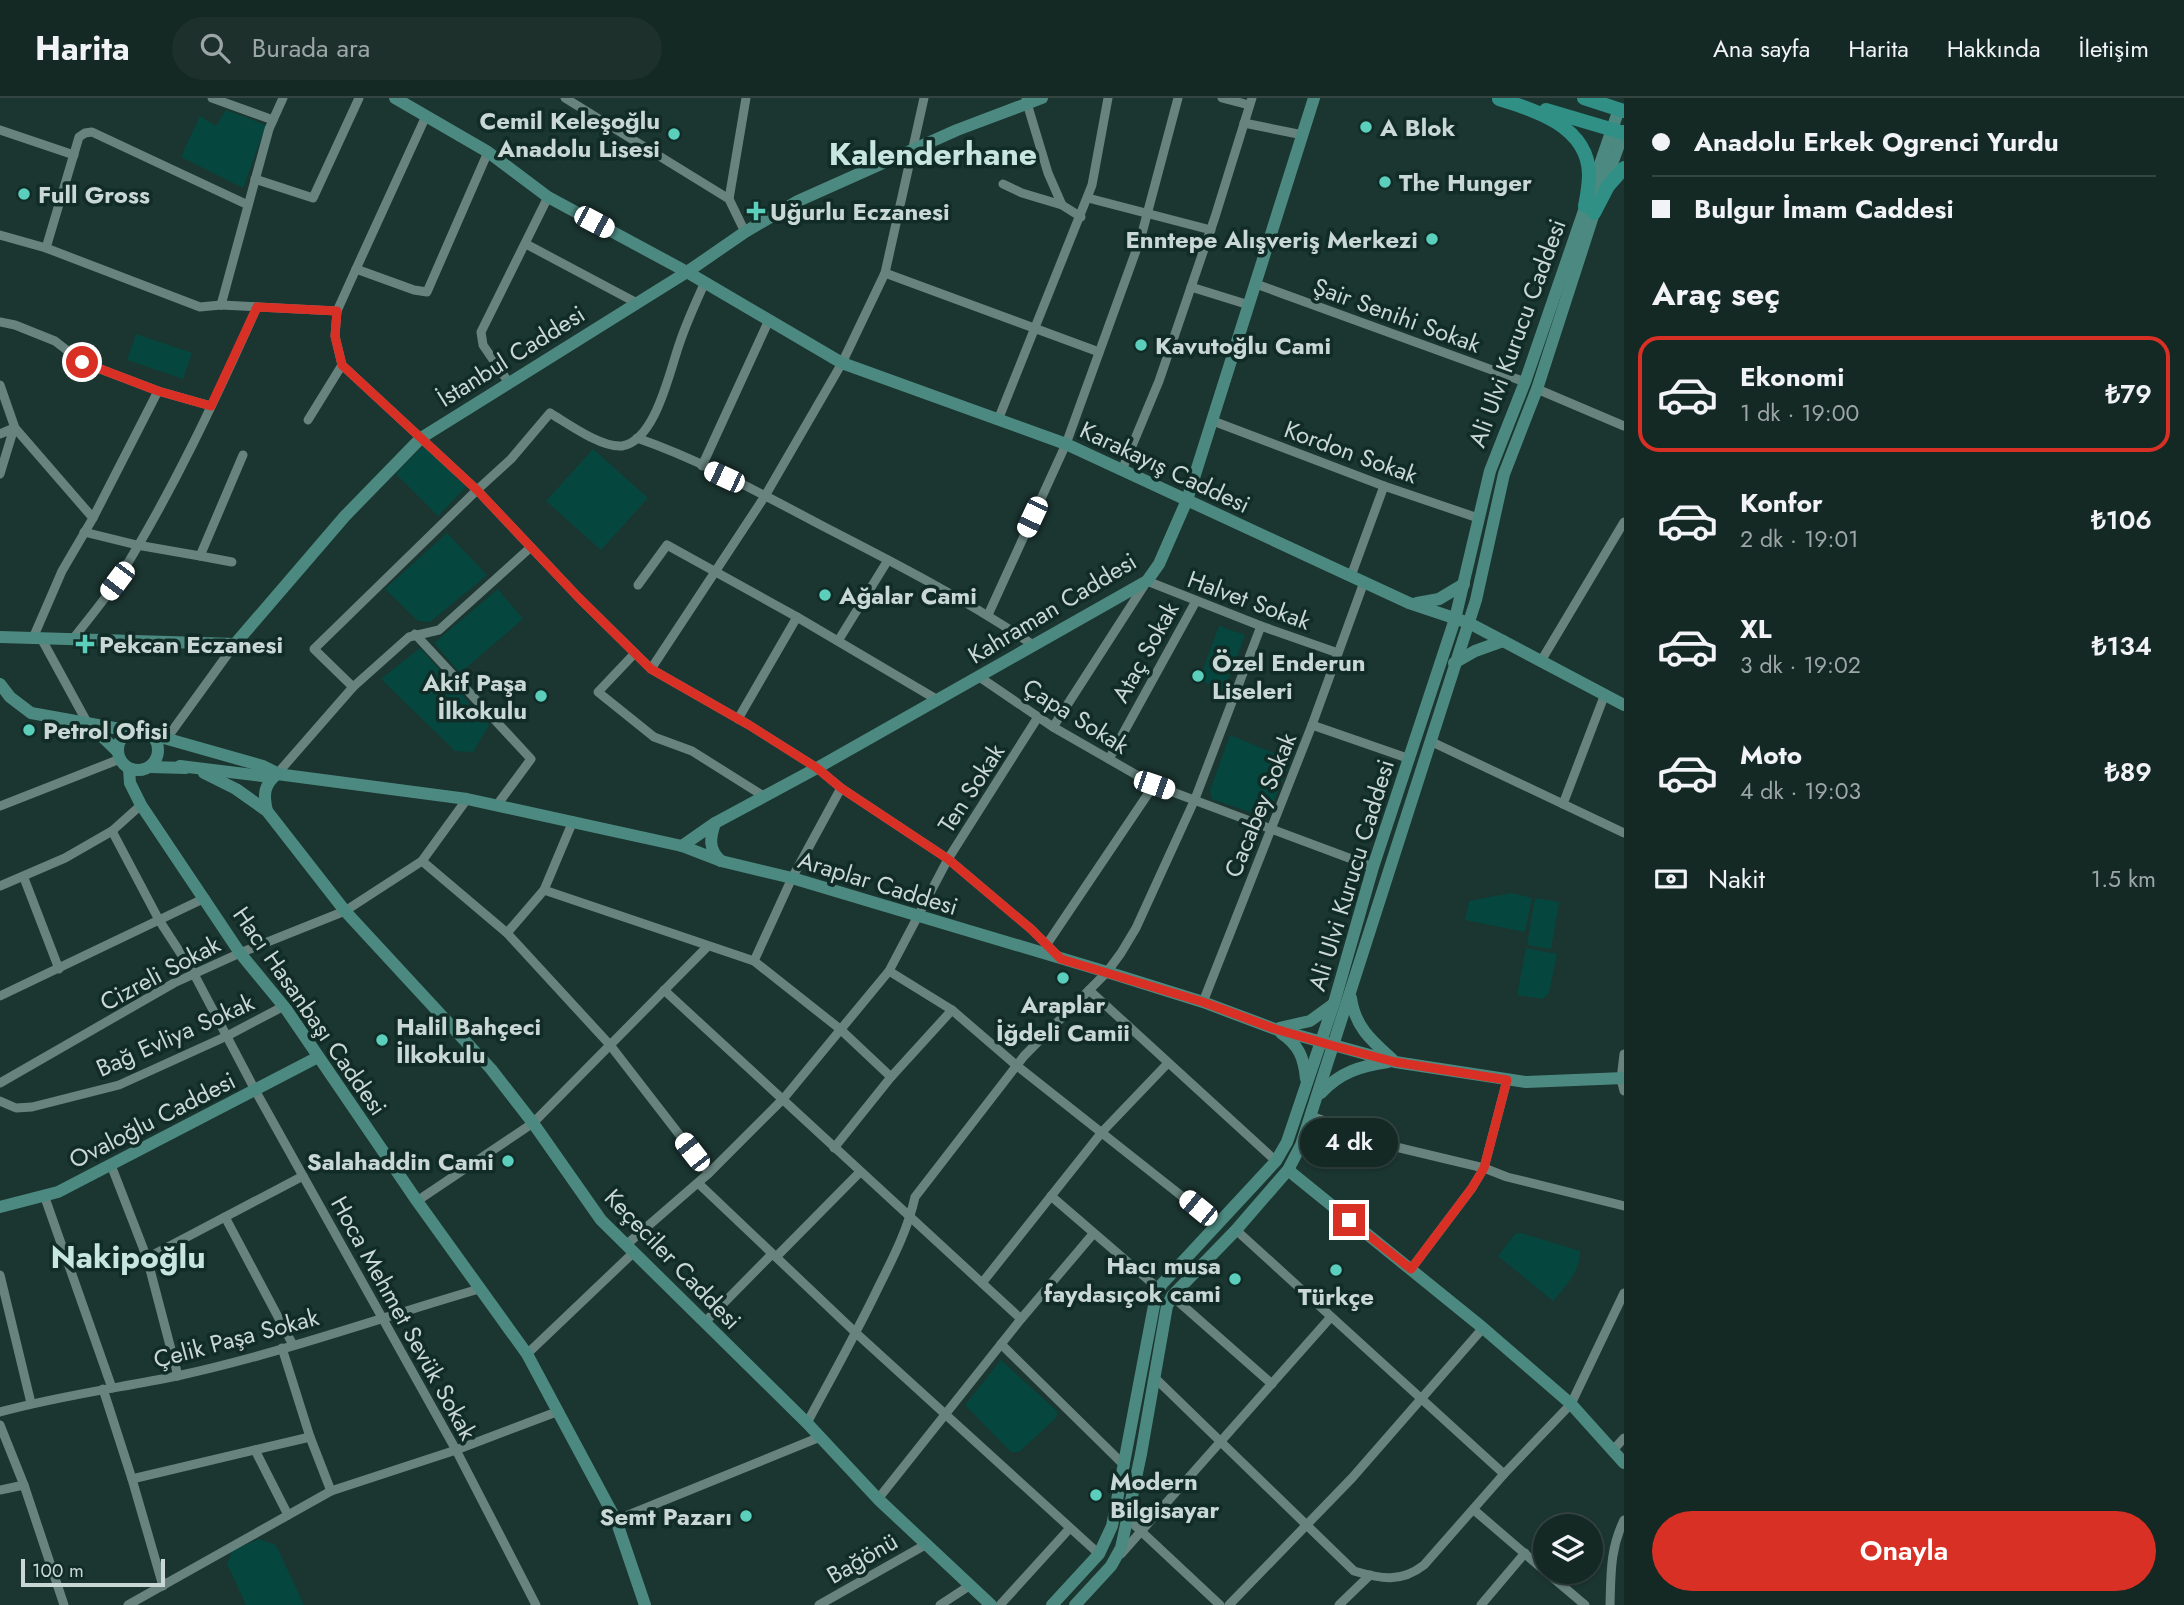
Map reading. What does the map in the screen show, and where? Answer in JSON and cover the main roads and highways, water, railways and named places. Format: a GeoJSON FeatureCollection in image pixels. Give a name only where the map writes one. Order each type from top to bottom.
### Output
{"type":"FeatureCollection","features":[{"type":"Feature","properties":{"kind":"main road"},"geometry":{"type":"LineString","coordinates":[[1498,98],[1621,131]]}},
{"type":"Feature","properties":{"kind":"main road"},"geometry":{"type":"LineString","coordinates":[[1498,98],[1547,117],[1562,126],[1580,143],[1585,152],[1589,172],[1590,210],[1624,167]]}},
{"type":"Feature","properties":{"kind":"main road"},"geometry":{"type":"LineString","coordinates":[[1584,98],[1622,110]]}},
{"type":"Feature","properties":{"kind":"place","name":"A Blok"},"geometry":{"type":"Point","coordinates":[1366,127]}},
{"type":"Feature","properties":{"kind":"place","name":"Cemil Keleşoğlu Anadolu Lisesi"},"geometry":{"type":"Point","coordinates":[674,134]}},
{"type":"Feature","properties":{"kind":"place","name":"The Hunger"},"geometry":{"type":"Point","coordinates":[1385,182]}},
{"type":"Feature","properties":{"kind":"place","name":"Full Gross"},"geometry":{"type":"Point","coordinates":[24,194]}},
{"type":"Feature","properties":{"kind":"place","name":"Uğurlu Eczanesi"},"geometry":{"type":"Point","coordinates":[756,211]}},
{"type":"Feature","properties":{"kind":"place","name":"Enntepe Alışveriş Merkezi"},"geometry":{"type":"Point","coordinates":[1432,239]}},
{"type":"Feature","properties":{"kind":"place","name":"Kavutoğlu Cami"},"geometry":{"type":"Point","coordinates":[1141,345]}},
{"type":"Feature","properties":{"kind":"place","name":"Ağalar Cami"},"geometry":{"type":"Point","coordinates":[825,595]}},
{"type":"Feature","properties":{"kind":"place","name":"Pekcan Eczanesi"},"geometry":{"type":"Point","coordinates":[85,644]}},
{"type":"Feature","properties":{"kind":"place","name":"Özel Enderun Liseleri"},"geometry":{"type":"Point","coordinates":[1198,676]}},
{"type":"Feature","properties":{"kind":"place","name":"Akif Paşa İlkokulu"},"geometry":{"type":"Point","coordinates":[541,696]}},
{"type":"Feature","properties":{"kind":"place","name":"Petrol Ofisi"},"geometry":{"type":"Point","coordinates":[29,730]}},
{"type":"Feature","properties":{"kind":"place","name":"Araplar İğdeli Camii"},"geometry":{"type":"Point","coordinates":[1063,978]}},
{"type":"Feature","properties":{"kind":"place","name":"Halil Bahçeci İlkokulu"},"geometry":{"type":"Point","coordinates":[382,1040]}},
{"type":"Feature","properties":{"kind":"place","name":"Salahaddin Cami"},"geometry":{"type":"Point","coordinates":[508,1161]}},
{"type":"Feature","properties":{"kind":"place","name":"Türkçe"},"geometry":{"type":"Point","coordinates":[1336,1270]}},
{"type":"Feature","properties":{"kind":"place","name":"Hacı musa faydasıçok cami"},"geometry":{"type":"Point","coordinates":[1235,1279]}},
{"type":"Feature","properties":{"kind":"place","name":"Modern Bilgisayar"},"geometry":{"type":"Point","coordinates":[1096,1495]}},
{"type":"Feature","properties":{"kind":"place","name":"Semt Pazarı"},"geometry":{"type":"Point","coordinates":[746,1516]}},
{"type":"Feature","properties":{"kind":"district","name":"Kalenderhane"},"geometry":{"type":"Point","coordinates":[933,154]}},
{"type":"Feature","properties":{"kind":"district","name":"Nakipoğlu"},"geometry":{"type":"Point","coordinates":[128,1257]}}]}
